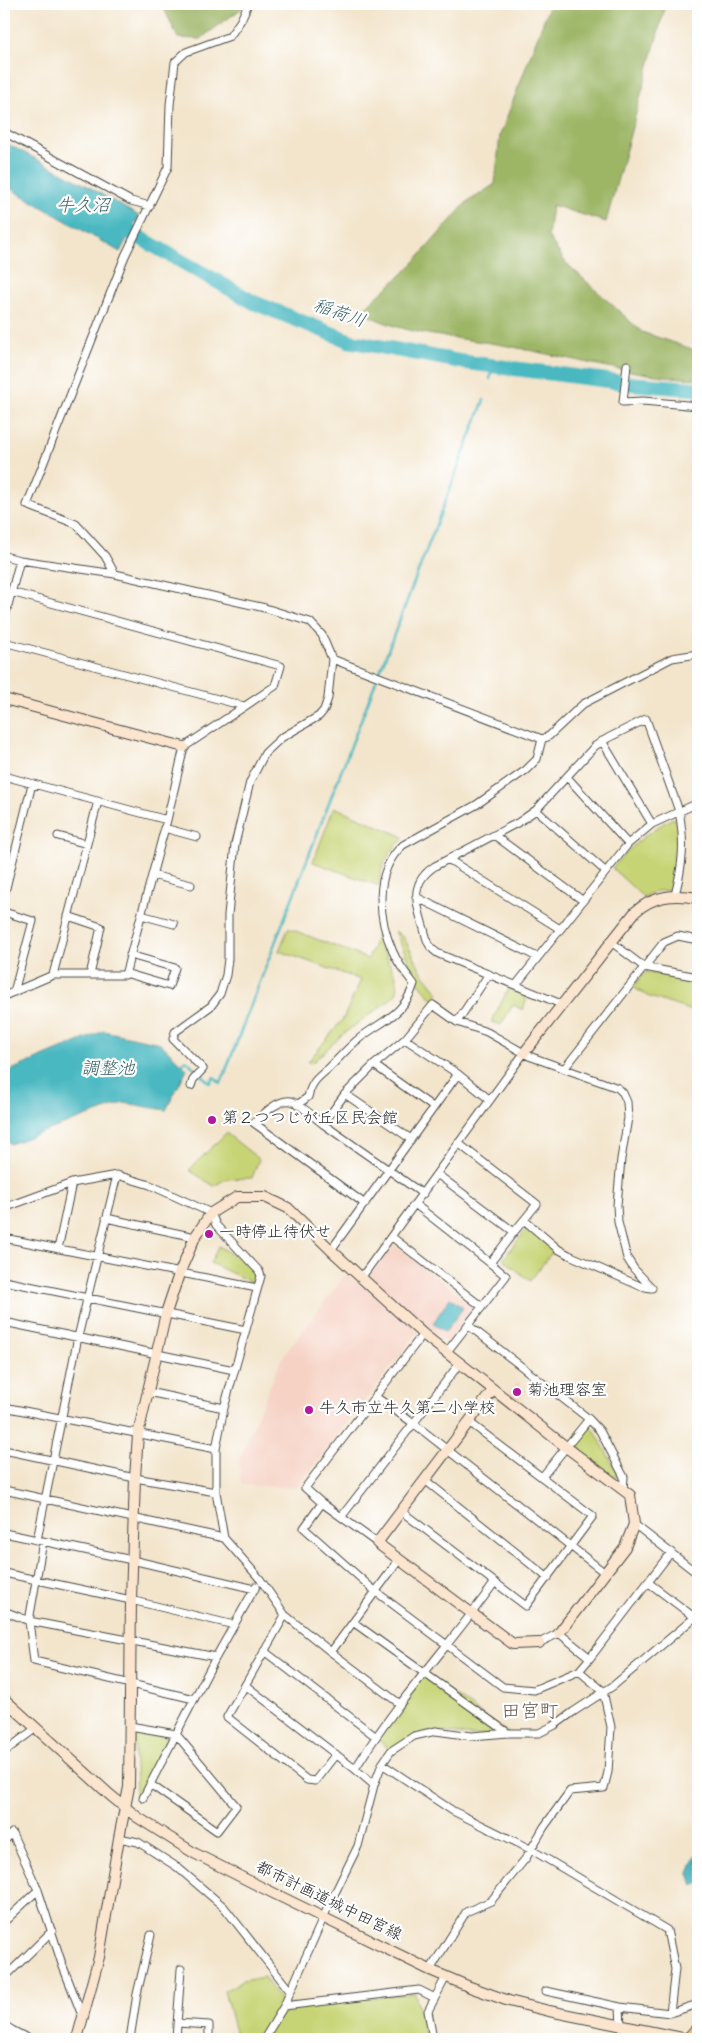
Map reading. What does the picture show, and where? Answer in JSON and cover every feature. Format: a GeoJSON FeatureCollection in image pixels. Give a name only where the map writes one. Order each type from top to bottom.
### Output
{"type":"FeatureCollection","features":[{"type":"Feature","properties":{"kind":"main road"},"geometry":{"type":"LineString","coordinates":[[687,2039],[698,2027]]}},
{"type":"Feature","properties":{"kind":"street"},"geometry":{"type":"LineString","coordinates":[[116,574],[105,556],[76,524],[27,505],[125,256],[168,167],[170,105],[175,62],[186,52],[230,36],[241,20],[248,4]]}},
{"type":"Feature","properties":{"kind":"street"},"geometry":{"type":"LineString","coordinates":[[4,132],[131,201],[150,206]]}},
{"type":"Feature","properties":{"kind":"street"},"geometry":{"type":"LineString","coordinates":[[627,365],[624,399],[698,406]]}},
{"type":"Feature","properties":{"kind":"street"},"geometry":{"type":"LineString","coordinates":[[4,556],[116,574],[265,608],[310,622],[322,635],[332,659],[328,698],[324,710],[319,716],[281,738],[265,753],[250,782],[235,844],[228,915],[226,975],[220,994],[211,1006],[175,1032],[173,1039],[202,1069],[193,1080],[191,1086]]}},
{"type":"Feature","properties":{"kind":"street"},"geometry":{"type":"LineString","coordinates":[[4,620],[20,560]]}},
{"type":"Feature","properties":{"kind":"street"},"geometry":{"type":"LineString","coordinates":[[10,592],[281,666],[275,686],[184,747],[167,820],[125,973]]}},
{"type":"Feature","properties":{"kind":"street"},"geometry":{"type":"LineString","coordinates":[[4,642],[244,706]]}},
{"type":"Feature","properties":{"kind":"street"},"geometry":{"type":"LineString","coordinates":[[332,659],[542,739],[549,736],[583,704],[672,658],[698,654]]}},
{"type":"Feature","properties":{"kind":"street"},"geometry":{"type":"LineString","coordinates":[[4,699],[184,747]]}},
{"type":"Feature","properties":{"kind":"street"},"geometry":{"type":"LineString","coordinates":[[561,1004],[439,954],[430,948],[417,908],[416,897],[418,884],[426,873],[448,859],[519,822],[536,810],[589,752],[602,741],[646,719],[679,811],[684,844],[675,895]]}},
{"type":"Feature","properties":{"kind":"street"},"geometry":{"type":"LineString","coordinates":[[297,1105],[308,1097],[311,1085],[317,1078],[354,1042],[399,1011],[410,996],[414,984],[392,952],[382,916],[384,873],[394,853],[403,845],[476,804],[526,770],[537,759],[541,750],[542,739]]}},
{"type":"Feature","properties":{"kind":"street"},"geometry":{"type":"LineString","coordinates":[[602,741],[652,824]]}},
{"type":"Feature","properties":{"kind":"street"},"geometry":{"type":"LineString","coordinates":[[4,776],[167,820]]}},
{"type":"Feature","properties":{"kind":"street"},"geometry":{"type":"LineString","coordinates":[[567,777],[628,844]]}},
{"type":"Feature","properties":{"kind":"street"},"geometry":{"type":"LineString","coordinates":[[4,896],[32,784]]}},
{"type":"Feature","properties":{"kind":"street"},"geometry":{"type":"LineString","coordinates":[[53,974],[98,801]]}},
{"type":"Feature","properties":{"kind":"street"},"geometry":{"type":"LineString","coordinates":[[516,985],[605,870],[628,844],[652,824],[698,803]]}},
{"type":"Feature","properties":{"kind":"street"},"geometry":{"type":"LineString","coordinates":[[536,810],[605,870]]}},
{"type":"Feature","properties":{"kind":"street"},"geometry":{"type":"LineString","coordinates":[[164,828],[197,837]]}},
{"type":"Feature","properties":{"kind":"street"},"geometry":{"type":"LineString","coordinates":[[494,835],[582,900]]}},
{"type":"Feature","properties":{"kind":"street"},"geometry":{"type":"LineString","coordinates":[[58,836],[87,844]]}},
{"type":"Feature","properties":{"kind":"street"},"geometry":{"type":"LineString","coordinates":[[448,859],[560,929]]}},
{"type":"Feature","properties":{"kind":"street"},"geometry":{"type":"LineString","coordinates":[[152,875],[191,885]]}},
{"type":"Feature","properties":{"kind":"street"},"geometry":{"type":"LineString","coordinates":[[361,1278],[416,1205],[458,1143],[524,1053],[610,941],[640,907],[654,899],[675,895],[698,898]]}},
{"type":"Feature","properties":{"kind":"street"},"geometry":{"type":"LineString","coordinates":[[416,897],[537,957]]}},
{"type":"Feature","properties":{"kind":"street"},"geometry":{"type":"LineString","coordinates":[[4,912],[33,921],[14,992]]}},
{"type":"Feature","properties":{"kind":"street"},"geometry":{"type":"LineString","coordinates":[[141,915],[174,924]]}},
{"type":"Feature","properties":{"kind":"street"},"geometry":{"type":"LineString","coordinates":[[68,916],[101,927],[90,975]]}},
{"type":"Feature","properties":{"kind":"street"},"geometry":{"type":"LineString","coordinates":[[564,1068],[664,942],[678,936],[698,940]]}},
{"type":"Feature","properties":{"kind":"street"},"geometry":{"type":"LineString","coordinates":[[610,941],[644,967],[698,977]]}},
{"type":"Feature","properties":{"kind":"street"},"geometry":{"type":"LineString","coordinates":[[4,996],[53,974],[125,975],[125,973],[169,986],[175,968],[130,955]]}},
{"type":"Feature","properties":{"kind":"street"},"geometry":{"type":"LineString","coordinates":[[457,1022],[489,974]]}},
{"type":"Feature","properties":{"kind":"street"},"geometry":{"type":"LineString","coordinates":[[323,1124],[345,1094],[374,1065],[405,1039],[433,1005],[457,1022],[487,1032],[524,1053],[618,1088],[623,1093],[627,1102],[628,1118],[621,1159],[618,1222],[628,1258],[634,1269],[652,1288],[640,1286],[569,1255],[558,1249],[524,1220]]}},
{"type":"Feature","properties":{"kind":"street"},"geometry":{"type":"LineString","coordinates":[[405,1039],[458,1074],[490,1100]]}},
{"type":"Feature","properties":{"kind":"street"},"geometry":{"type":"LineString","coordinates":[[374,1065],[433,1107]]}},
{"type":"Feature","properties":{"kind":"street"},"geometry":{"type":"LineString","coordinates":[[331,1250],[458,1074]]}},
{"type":"Feature","properties":{"kind":"street"},"geometry":{"type":"LineString","coordinates":[[345,1094],[411,1139]]}},
{"type":"Feature","properties":{"kind":"street"},"geometry":{"type":"LineString","coordinates":[[365,1204],[254,1123],[262,1114],[284,1101],[292,1102],[422,1194]]}},
{"type":"Feature","properties":{"kind":"street"},"geometry":{"type":"LineString","coordinates":[[458,1143],[537,1204],[490,1262]]}},
{"type":"Feature","properties":{"kind":"street"},"geometry":{"type":"LineString","coordinates":[[437,1174],[514,1232]]}},
{"type":"Feature","properties":{"kind":"street"},"geometry":{"type":"LineString","coordinates":[[118,1175],[78,1337],[45,1499],[36,1580],[28,1622],[34,1661],[194,1698]]}},
{"type":"Feature","properties":{"kind":"street"},"geometry":{"type":"LineString","coordinates":[[4,1210],[72,1183],[118,1175],[150,1185],[211,1213],[216,1225],[228,1240],[260,1271],[261,1276],[224,1408],[216,1449],[216,1492],[224,1538],[260,1579],[285,1615],[400,1704]]}},
{"type":"Feature","properties":{"kind":"street"},"geometry":{"type":"LineString","coordinates":[[58,1249],[72,1183]]}},
{"type":"Feature","properties":{"kind":"street"},"geometry":{"type":"LineString","coordinates":[[77,2039],[100,1957],[129,1787],[133,1519],[138,1434],[166,1313],[179,1274],[195,1237],[211,1213],[237,1197],[265,1197],[288,1208],[423,1334],[566,1448],[630,1495],[634,1524],[625,1547],[559,1633],[540,1643],[513,1644],[322,1503],[305,1488],[423,1334]]}},
{"type":"Feature","properties":{"kind":"street"},"geometry":{"type":"LineString","coordinates":[[416,1205],[506,1276],[446,1353]]}},
{"type":"Feature","properties":{"kind":"street"},"geometry":{"type":"LineString","coordinates":[[106,1218],[195,1237]]}},
{"type":"Feature","properties":{"kind":"street"},"geometry":{"type":"LineString","coordinates":[[392,1237],[482,1306]]}},
{"type":"Feature","properties":{"kind":"street"},"geometry":{"type":"LineString","coordinates":[[4,1238],[257,1288]]}},
{"type":"Feature","properties":{"kind":"street"},"geometry":{"type":"LineString","coordinates":[[4,1281],[246,1330]]}},
{"type":"Feature","properties":{"kind":"street"},"geometry":{"type":"LineString","coordinates":[[4,1322],[234,1370]]}},
{"type":"Feature","properties":{"kind":"street"},"geometry":{"type":"LineString","coordinates":[[468,1325],[589,1419],[600,1431],[624,1477],[623,1490]]}},
{"type":"Feature","properties":{"kind":"street"},"geometry":{"type":"LineString","coordinates":[[342,1516],[460,1363]]}},
{"type":"Feature","properties":{"kind":"street"},"geometry":{"type":"LineString","coordinates":[[377,1542],[448,1452],[493,1390]]}},
{"type":"Feature","properties":{"kind":"street"},"geometry":{"type":"LineString","coordinates":[[148,1392],[224,1408]]}},
{"type":"Feature","properties":{"kind":"street"},"geometry":{"type":"LineString","coordinates":[[376,1397],[413,1423],[604,1573]]}},
{"type":"Feature","properties":{"kind":"street"},"geometry":{"type":"LineString","coordinates":[[4,1407],[216,1449]]}},
{"type":"Feature","properties":{"kind":"street"},"geometry":{"type":"LineString","coordinates":[[542,1477],[589,1419]]}},
{"type":"Feature","properties":{"kind":"street"},"geometry":{"type":"LineString","coordinates":[[401,1511],[526,1606],[548,1578],[592,1516],[469,1422]]}},
{"type":"Feature","properties":{"kind":"street"},"geometry":{"type":"LineString","coordinates":[[4,1450],[135,1478],[216,1492]]}},
{"type":"Feature","properties":{"kind":"street"},"geometry":{"type":"LineString","coordinates":[[425,1480],[548,1578]]}},
{"type":"Feature","properties":{"kind":"street"},"geometry":{"type":"LineString","coordinates":[[4,1490],[224,1538]]}},
{"type":"Feature","properties":{"kind":"street"},"geometry":{"type":"LineString","coordinates":[[322,1503],[304,1528],[375,1591],[503,1687],[534,1690],[579,1671],[649,1583],[671,1552]]}},
{"type":"Feature","properties":{"kind":"street"},"geometry":{"type":"LineString","coordinates":[[634,1524],[698,1574]]}},
{"type":"Feature","properties":{"kind":"street"},"geometry":{"type":"LineString","coordinates":[[4,1533],[255,1588]]}},
{"type":"Feature","properties":{"kind":"street"},"geometry":{"type":"LineString","coordinates":[[331,1652],[400,1560]]}},
{"type":"Feature","properties":{"kind":"street"},"geometry":{"type":"LineString","coordinates":[[4,1572],[234,1625]]}},
{"type":"Feature","properties":{"kind":"street"},"geometry":{"type":"LineString","coordinates":[[143,1798],[194,1698],[260,1579]]}},
{"type":"Feature","properties":{"kind":"street"},"geometry":{"type":"LineString","coordinates":[[355,1768],[375,1736],[423,1673],[473,1613],[495,1582]]}},
{"type":"Feature","properties":{"kind":"street"},"geometry":{"type":"LineString","coordinates":[[264,2039],[284,2006],[358,1846],[374,1785],[382,1764],[391,1751],[414,1736],[436,1731],[472,1736],[539,1733],[556,1725],[603,1691],[613,1686],[696,1619],[649,1583]]}},
{"type":"Feature","properties":{"kind":"street"},"geometry":{"type":"LineString","coordinates":[[4,1611],[28,1622],[216,1657]]}},
{"type":"Feature","properties":{"kind":"street"},"geometry":{"type":"LineString","coordinates":[[285,1615],[227,1718],[307,1780],[316,1781],[336,1754]]}},
{"type":"Feature","properties":{"kind":"street"},"geometry":{"type":"LineString","coordinates":[[353,1622],[508,1733]]}},
{"type":"Feature","properties":{"kind":"street"},"geometry":{"type":"LineString","coordinates":[[559,1633],[590,1658]]}},
{"type":"Feature","properties":{"kind":"street"},"geometry":{"type":"LineString","coordinates":[[264,1651],[375,1736]]}},
{"type":"Feature","properties":{"kind":"street"},"geometry":{"type":"LineString","coordinates":[[430,1970],[466,1912],[491,1902],[526,1858],[530,1849],[570,1791],[604,1788],[608,1772],[611,1727],[603,1691],[579,1671]]}},
{"type":"Feature","properties":{"kind":"street"},"geometry":{"type":"LineString","coordinates":[[245,1685],[355,1768],[374,1785]]}},
{"type":"Feature","properties":{"kind":"street","name":"都市計画道城中田宮線"},"geometry":{"type":"LineString","coordinates":[[4,1700],[125,1807],[163,1835],[194,1853],[430,1970],[509,2001],[687,2039]]}},
{"type":"Feature","properties":{"kind":"street"},"geometry":{"type":"LineString","coordinates":[[130,1726],[176,1734],[236,1806],[217,1831],[150,1784]]}},
{"type":"Feature","properties":{"kind":"street"},"geometry":{"type":"LineString","coordinates":[[4,1752],[36,1728]]}},
{"type":"Feature","properties":{"kind":"street"},"geometry":{"type":"LineString","coordinates":[[382,1764],[453,1811],[530,1849],[667,1930],[675,1969],[670,2013]]}},
{"type":"Feature","properties":{"kind":"street"},"geometry":{"type":"LineString","coordinates":[[4,1841],[12,1833],[38,1890],[83,2018]]}},
{"type":"Feature","properties":{"kind":"street"},"geometry":{"type":"LineString","coordinates":[[119,1838],[138,1842],[177,1867],[224,1907],[290,1991]]}},
{"type":"Feature","properties":{"kind":"street"},"geometry":{"type":"LineString","coordinates":[[4,1922],[38,1890]]}},
{"type":"Feature","properties":{"kind":"street"},"geometry":{"type":"LineString","coordinates":[[4,1978],[52,1931]]}},
{"type":"Feature","properties":{"kind":"street"},"geometry":{"type":"LineString","coordinates":[[130,2039],[137,1994],[151,1935]]}},
{"type":"Feature","properties":{"kind":"street"},"geometry":{"type":"LineString","coordinates":[[176,2039],[181,1969]]}},
{"type":"Feature","properties":{"kind":"street"},"geometry":{"type":"LineString","coordinates":[[433,2039],[428,2011],[446,1977]]}},
{"type":"Feature","properties":{"kind":"street"},"geometry":{"type":"LineString","coordinates":[[284,2006],[419,1990],[435,1998]]}},
{"type":"Feature","properties":{"kind":"street"},"geometry":{"type":"LineString","coordinates":[[546,1991],[620,2007],[670,2013],[698,2004]]}},
{"type":"Feature","properties":{"kind":"street"},"geometry":{"type":"LineString","coordinates":[[620,2007],[620,2026]]}},
{"type":"Feature","properties":{"kind":"street"},"geometry":{"type":"LineString","coordinates":[[177,2024],[209,2025],[209,2039]]}},
{"type":"Feature","properties":{"kind":"street"},"geometry":{"type":"LineString","coordinates":[[4,2025],[30,2039]]}},
{"type":"Feature","properties":{"kind":"street"},"geometry":{"type":"LineString","coordinates":[[9,2039],[12,2030]]}},
{"type":"Feature","properties":{"kind":"shaded area","name":"牛久市立牛久第二小学校"},"geometry":{"type":"Polygon","coordinates":[[[392,1243],[474,1306],[447,1344],[423,1326],[296,1488],[242,1485],[239,1460],[281,1359],[346,1274],[362,1286],[392,1243]]]}},
{"type":"Feature","properties":{"kind":"shaded area"},"geometry":{"type":"Polygon","coordinates":[[[518,1382],[526,1390],[518,1401],[509,1394],[518,1382]]]}},
{"type":"Feature","properties":{"kind":"green space"},"geometry":{"type":"Polygon","coordinates":[[[162,4],[246,4],[200,39],[178,38],[162,4]]]}},
{"type":"Feature","properties":{"kind":"green space"},"geometry":{"type":"Polygon","coordinates":[[[550,4],[666,4],[606,222],[552,205],[548,236],[565,262],[642,332],[698,351],[698,379],[650,374],[508,346],[433,335],[378,320],[361,311],[408,269],[466,203],[495,184],[500,135],[550,4]]]}},
{"type":"Feature","properties":{"kind":"green space"},"geometry":{"type":"Polygon","coordinates":[[[334,807],[402,836],[403,839],[393,849],[383,866],[379,886],[313,862],[334,807]]]}},
{"type":"Feature","properties":{"kind":"green space"},"geometry":{"type":"Polygon","coordinates":[[[673,818],[677,820],[678,846],[673,887],[670,890],[657,891],[643,897],[612,868],[640,840],[655,828],[673,818]]]}},
{"type":"Feature","properties":{"kind":"green space"},"geometry":{"type":"Polygon","coordinates":[[[288,928],[368,959],[379,931],[386,957],[396,976],[398,987],[396,994],[387,1002],[343,1034],[312,1063],[308,1062],[343,1019],[361,980],[279,951],[288,928]]]}},
{"type":"Feature","properties":{"kind":"green space"},"geometry":{"type":"Polygon","coordinates":[[[395,931],[404,938],[422,972],[438,992],[433,1000],[411,973],[413,971],[395,931]]]}},
{"type":"Feature","properties":{"kind":"green space"},"geometry":{"type":"Polygon","coordinates":[[[645,972],[698,982],[698,1013],[647,996],[633,987],[645,972]]]}},
{"type":"Feature","properties":{"kind":"green space"},"geometry":{"type":"Polygon","coordinates":[[[509,988],[528,995],[523,1010],[513,1005],[501,1025],[491,1022],[509,988]]]}},
{"type":"Feature","properties":{"kind":"green space"},"geometry":{"type":"Polygon","coordinates":[[[226,1133],[259,1159],[252,1178],[226,1179],[214,1186],[189,1170],[226,1133]]]}},
{"type":"Feature","properties":{"kind":"green space"},"geometry":{"type":"Polygon","coordinates":[[[530,1225],[556,1247],[530,1281],[503,1259],[530,1225]]]}},
{"type":"Feature","properties":{"kind":"green space"},"geometry":{"type":"Polygon","coordinates":[[[219,1246],[244,1262],[257,1275],[255,1284],[210,1263],[219,1246]]]}},
{"type":"Feature","properties":{"kind":"green space"},"geometry":{"type":"Polygon","coordinates":[[[586,1425],[594,1429],[618,1474],[617,1477],[614,1477],[575,1447],[572,1442],[586,1425]]]}},
{"type":"Feature","properties":{"kind":"green space"},"geometry":{"type":"Polygon","coordinates":[[[423,1673],[508,1733],[472,1736],[436,1731],[414,1736],[391,1751],[375,1736],[423,1673]]]}},
{"type":"Feature","properties":{"kind":"green space"},"geometry":{"type":"Polygon","coordinates":[[[134,1730],[171,1737],[142,1792],[136,1795],[134,1730]]]}},
{"type":"Feature","properties":{"kind":"green space"},"geometry":{"type":"Polygon","coordinates":[[[264,1977],[284,2006],[415,1993],[426,2038],[237,2039],[224,1991],[242,1981],[264,1977]]]}},
{"type":"Feature","properties":{"kind":"water","name":"牛久沼"},"geometry":{"type":"Polygon","coordinates":[[[4,142],[86,185],[139,216],[120,252],[4,185],[4,142]]]}},
{"type":"Feature","properties":{"kind":"water","name":"調整池"},"geometry":{"type":"Polygon","coordinates":[[[104,1031],[160,1043],[187,1069],[166,1110],[124,1103],[10,1144],[4,1131],[4,1073],[104,1031]]]}},
{"type":"Feature","properties":{"kind":"water"},"geometry":{"type":"Polygon","coordinates":[[[450,1298],[463,1308],[445,1332],[433,1323],[450,1298]]]}},
{"type":"Feature","properties":{"kind":"water"},"geometry":{"type":"Polygon","coordinates":[[[698,1851],[698,1884],[693,1885],[689,1873],[698,1851]]]}},
{"type":"Feature","properties":{"kind":"waterway","name":"稲荷川"},"geometry":{"type":"LineString","coordinates":[[121,227],[255,303],[350,341],[463,362],[635,384],[698,389]]}},
{"type":"Feature","properties":{"kind":"waterway"},"geometry":{"type":"LineString","coordinates":[[490,379],[492,366]]}},
{"type":"Feature","properties":{"kind":"waterway"},"geometry":{"type":"LineString","coordinates":[[380,671],[484,400]]}},
{"type":"Feature","properties":{"kind":"waterway"},"geometry":{"type":"LineString","coordinates":[[180,1066],[186,1060],[210,1083],[214,1077],[221,1083],[376,681]]}},
{"type":"Feature","properties":{"kind":"place","name":"第２つつじが丘区民会館"},"geometry":{"type":"Point","coordinates":[212,1120]}},
{"type":"Feature","properties":{"kind":"place","name":"一時停止待伏せ"},"geometry":{"type":"Point","coordinates":[209,1234]}},
{"type":"Feature","properties":{"kind":"place","name":"菊池理容室"},"geometry":{"type":"Point","coordinates":[517,1392]}},
{"type":"Feature","properties":{"kind":"place","name":"牛久市立牛久第二小学校"},"geometry":{"type":"Point","coordinates":[309,1410]}},
{"type":"Feature","properties":{"kind":"district","name":"田宮町"},"geometry":{"type":"Point","coordinates":[530,1713]}}]}
